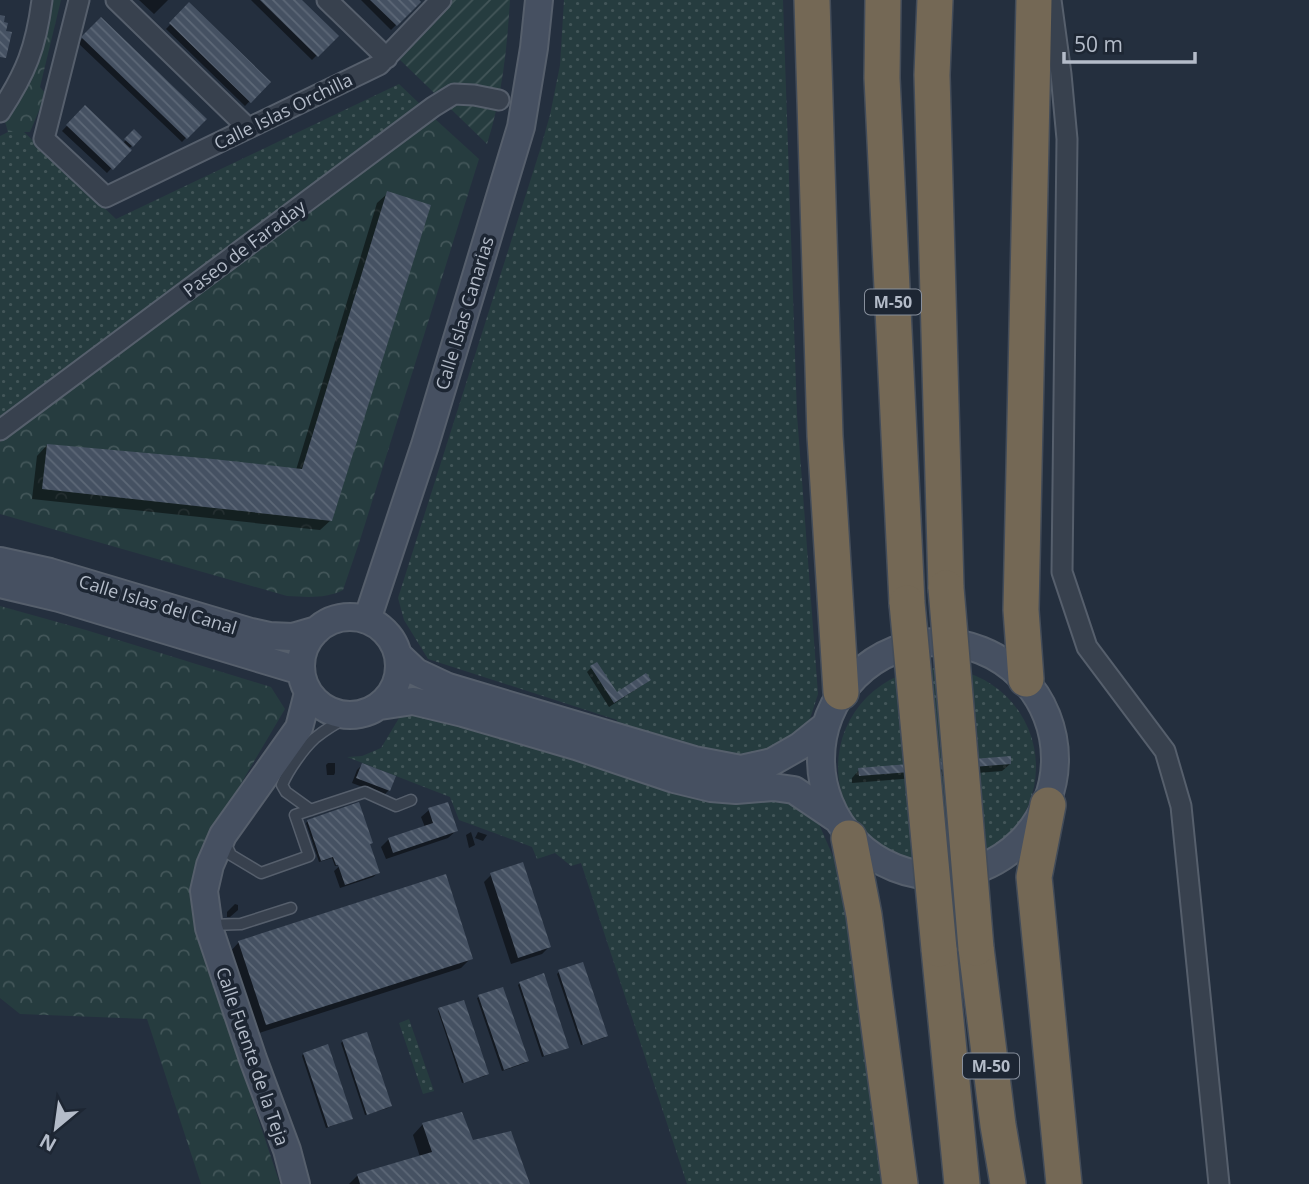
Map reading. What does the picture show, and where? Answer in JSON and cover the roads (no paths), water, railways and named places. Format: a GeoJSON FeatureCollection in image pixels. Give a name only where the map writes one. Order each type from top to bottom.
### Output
{"type":"FeatureCollection","features":[{"type":"Feature","properties":{"kind":"highway"},"geometry":{"type":"LineString","coordinates":[[812,0],[825,436],[841,692]]}},
{"type":"Feature","properties":{"kind":"highway"},"geometry":{"type":"LineString","coordinates":[[814,82],[820,0]]}},
{"type":"Feature","properties":{"kind":"highway","name":"M-50"},"geometry":{"type":"LineString","coordinates":[[883,0],[882,78],[907,603],[962,1184]]}},
{"type":"Feature","properties":{"kind":"highway","name":"M-50"},"geometry":{"type":"LineString","coordinates":[[935,0],[932,75],[946,588],[976,948],[1008,1184]]}},
{"type":"Feature","properties":{"kind":"highway"},"geometry":{"type":"LineString","coordinates":[[1026,679],[1021,610],[1034,0]]}},
{"type":"Feature","properties":{"kind":"highway"},"geometry":{"type":"LineString","coordinates":[[1048,805],[1034,877],[1065,1184]]}},
{"type":"Feature","properties":{"kind":"highway"},"geometry":{"type":"LineString","coordinates":[[843,828],[864,915],[900,1184]]}},
{"type":"Feature","properties":{"kind":"street"},"geometry":{"type":"LineString","coordinates":[[0,112],[25,71],[38,30],[42,0]]}},
{"type":"Feature","properties":{"kind":"street","name":"Calle Islas Orchilla"},"geometry":{"type":"LineString","coordinates":[[79,0],[44,139],[106,197],[379,65],[441,0]]}},
{"type":"Feature","properties":{"kind":"street"},"geometry":{"type":"LineString","coordinates":[[116,0],[248,128]]}},
{"type":"Feature","properties":{"kind":"street"},"geometry":{"type":"LineString","coordinates":[[327,0],[387,58]]}},
{"type":"Feature","properties":{"kind":"street","name":"Calle Islas Canarias"},"geometry":{"type":"LineString","coordinates":[[367,620],[425,445],[521,127],[539,0]]}},
{"type":"Feature","properties":{"kind":"street"},"geometry":{"type":"LineString","coordinates":[[1051,0],[1067,139],[1062,572],[1087,647],[1165,751],[1181,806],[1219,1184]]}},
{"type":"Feature","properties":{"kind":"street","name":"Paseo de Faraday"},"geometry":{"type":"LineString","coordinates":[[0,430],[433,107],[454,94],[499,100]]}},
{"type":"Feature","properties":{"kind":"street","name":"Calle Islas del Canal"},"geometry":{"type":"LineString","coordinates":[[0,561],[50,572],[269,636],[293,637],[317,630]]}},
{"type":"Feature","properties":{"kind":"street","name":"Calle Islas del Canal"},"geometry":{"type":"LineString","coordinates":[[0,584],[59,598],[305,682]]}},
{"type":"Feature","properties":{"kind":"street"},"geometry":{"type":"LineString","coordinates":[[380,706],[397,683],[398,655],[392,640],[381,628],[367,620],[354,617],[328,622],[307,641],[302,656],[305,682],[334,713],[366,713],[380,706],[413,701],[463,713],[711,788],[736,790],[773,787],[794,790],[884,863],[920,876],[958,875],[1001,860],[1026,839],[1048,805],[1057,760],[1048,714],[1026,679],[978,647],[934,641],[880,656],[841,692],[825,726],[820,760],[825,791],[843,828]]}},
{"type":"Feature","properties":{"kind":"street"},"geometry":{"type":"LineString","coordinates":[[398,655],[416,671],[448,687],[694,760],[741,769],[772,762],[800,746],[825,726]]}},
{"type":"Feature","properties":{"kind":"street","name":"Calle Fuente de la Teja"},"geometry":{"type":"LineString","coordinates":[[296,1184],[287,1150],[253,1059],[209,926],[204,891],[210,866],[223,835],[299,729],[305,682]]}},
{"type":"Feature","properties":{"kind":"street","name":"Calle Fuente de la Teja"},"geometry":{"type":"LineString","coordinates":[[209,926],[211,903],[220,874],[260,811],[272,781],[302,740],[321,724],[345,715]]}},
{"type":"Feature","properties":{"kind":"lane"},"geometry":{"type":"LineString","coordinates":[[311,810],[286,792],[282,785],[315,738],[345,715]]}},
{"type":"Feature","properties":{"kind":"lane"},"geometry":{"type":"LineString","coordinates":[[249,798],[247,817],[226,847],[231,855],[261,873],[309,856],[295,815],[365,792],[396,806],[411,800]]}},
{"type":"Feature","properties":{"kind":"lane"},"geometry":{"type":"LineString","coordinates":[[209,926],[241,924],[290,908]]}}]}
